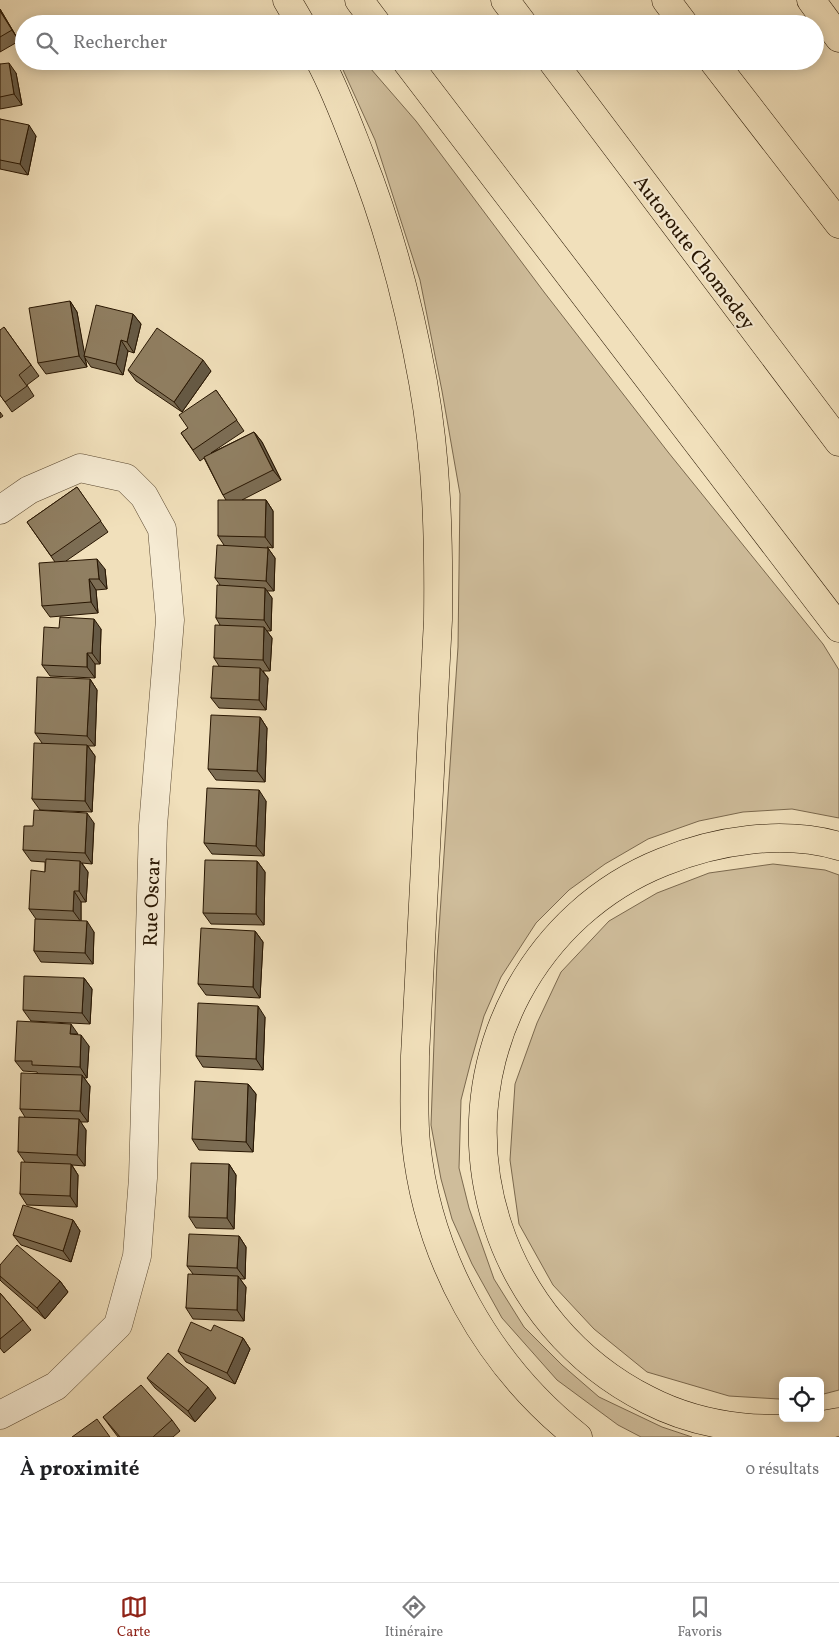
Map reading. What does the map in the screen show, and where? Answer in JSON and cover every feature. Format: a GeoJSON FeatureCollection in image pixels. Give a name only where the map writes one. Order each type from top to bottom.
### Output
{"type":"FeatureCollection","features":[{"type":"Feature","properties":{"kind":"main road"},"geometry":{"type":"LineString","coordinates":[[287,0],[296,15]]}},
{"type":"Feature","properties":{"kind":"main road"},"geometry":{"type":"LineString","coordinates":[[359,0],[370,15]]}},
{"type":"Feature","properties":{"kind":"main road"},"geometry":{"type":"LineString","coordinates":[[506,0],[517,15]]}},
{"type":"Feature","properties":{"kind":"main road"},"geometry":{"type":"LineString","coordinates":[[666,0],[677,15]]}},
{"type":"Feature","properties":{"kind":"main road"},"geometry":{"type":"LineString","coordinates":[[810,0],[821,15]]}},
{"type":"Feature","properties":{"kind":"main road"},"geometry":{"type":"LineString","coordinates":[[826,0],[839,14]]}},
{"type":"Feature","properties":{"kind":"main road"},"geometry":{"type":"LineString","coordinates":[[824,18],[839,38]]}},
{"type":"Feature","properties":{"kind":"main road"},"geometry":{"type":"LineString","coordinates":[[324,70],[340,104],[365,169],[395,258],[423,383],[434,474],[438,620],[415,1056],[416,1143],[420,1170],[434,1230],[456,1285],[479,1328],[520,1382],[578,1437]]}},
{"type":"Feature","properties":{"kind":"main road"},"geometry":{"type":"LineString","coordinates":[[413,70],[839,628]]}},
{"type":"Feature","properties":{"kind":"main road","name":"Autoroute Chomedey"},"geometry":{"type":"LineString","coordinates":[[559,70],[839,442]]}},
{"type":"Feature","properties":{"kind":"main road"},"geometry":{"type":"LineString","coordinates":[[720,70],[839,224]]}},
{"type":"Feature","properties":{"kind":"main road"},"geometry":{"type":"LineString","coordinates":[[839,846],[809,840],[786,839],[755,840],[718,845],[648,868],[609,890],[590,904],[539,958],[513,1002],[493,1050],[482,1124],[484,1164],[490,1200],[506,1250],[547,1318],[564,1338],[604,1374],[649,1401],[698,1419],[724,1424],[782,1429],[810,1428],[839,1422]]}},
{"type":"Feature","properties":{"kind":"street","name":"Rue Oscar"},"geometry":{"type":"LineString","coordinates":[[0,510],[30,490],[80,468],[126,478],[144,496],[162,529],[170,620],[153,826],[143,1178],[137,1256],[118,1325],[56,1386],[0,1415]]}},
{"type":"Feature","properties":{"kind":"shaded area"},"geometry":{"type":"Polygon","coordinates":[[[343,70],[372,70],[416,121],[544,292],[668,452],[823,644],[839,670],[839,818],[792,809],[743,812],[699,821],[648,839],[605,864],[569,890],[536,923],[501,977],[484,1016],[461,1100],[459,1168],[469,1208],[494,1279],[524,1327],[562,1365],[599,1397],[662,1427],[692,1437],[641,1437],[618,1425],[557,1380],[502,1318],[472,1264],[452,1219],[441,1179],[431,1125],[437,959],[458,647],[460,494],[420,280],[375,140],[343,70]]]}},
{"type":"Feature","properties":{"kind":"shaded area"},"geometry":{"type":"Polygon","coordinates":[[[773,864],[825,870],[839,875],[839,1390],[824,1394],[824,1377],[779,1377],[779,1399],[729,1396],[647,1372],[594,1329],[553,1285],[519,1224],[510,1160],[515,1084],[537,1023],[561,972],[609,921],[657,893],[709,873],[773,864]]]}},
{"type":"Feature","properties":{"kind":"building"},"geometry":{"type":"Polygon","coordinates":[[[0,11],[12,30],[0,37],[0,11]]]}},
{"type":"Feature","properties":{"kind":"building"},"geometry":{"type":"Polygon","coordinates":[[[9,63],[14,94],[0,97],[0,64],[9,63]]]}},
{"type":"Feature","properties":{"kind":"building"},"geometry":{"type":"Polygon","coordinates":[[[0,119],[29,125],[20,164],[0,160],[0,119]]]}},
{"type":"Feature","properties":{"kind":"building"},"geometry":{"type":"Polygon","coordinates":[[[70,301],[79,356],[38,363],[29,308],[70,301]]]}},
{"type":"Feature","properties":{"kind":"building"},"geometry":{"type":"Polygon","coordinates":[[[96,305],[133,314],[127,342],[121,340],[116,364],[84,356],[96,305]]]}},
{"type":"Feature","properties":{"kind":"building"},"geometry":{"type":"Polygon","coordinates":[[[4,327],[31,365],[19,375],[27,386],[5,402],[0,395],[0,330],[4,327]]]}},
{"type":"Feature","properties":{"kind":"building"},"geometry":{"type":"Polygon","coordinates":[[[157,328],[203,360],[174,402],[128,370],[157,328]]]}},
{"type":"Feature","properties":{"kind":"building"},"geometry":{"type":"Polygon","coordinates":[[[216,390],[237,420],[193,450],[181,433],[188,428],[179,415],[216,390]]]}},
{"type":"Feature","properties":{"kind":"building"},"geometry":{"type":"Polygon","coordinates":[[[254,432],[273,470],[223,495],[204,457],[254,432]]]}},
{"type":"Feature","properties":{"kind":"building"},"geometry":{"type":"Polygon","coordinates":[[[77,487],[101,521],[51,556],[27,522],[77,487]]]}},
{"type":"Feature","properties":{"kind":"building"},"geometry":{"type":"Polygon","coordinates":[[[218,500],[266,500],[265,537],[218,536],[218,500]]]}},
{"type":"Feature","properties":{"kind":"building"},"geometry":{"type":"Polygon","coordinates":[[[217,545],[268,548],[266,581],[215,578],[217,545]]]}},
{"type":"Feature","properties":{"kind":"building"},"geometry":{"type":"Polygon","coordinates":[[[97,559],[99,579],[89,579],[91,602],[42,606],[39,563],[97,559]]]}},
{"type":"Feature","properties":{"kind":"building"},"geometry":{"type":"Polygon","coordinates":[[[217,585],[265,588],[264,620],[216,618],[217,585]]]}},
{"type":"Feature","properties":{"kind":"building"},"geometry":{"type":"Polygon","coordinates":[[[60,617],[94,619],[92,653],[87,653],[87,667],[42,665],[44,627],[59,628],[60,617]]]}},
{"type":"Feature","properties":{"kind":"building"},"geometry":{"type":"Polygon","coordinates":[[[215,625],[264,627],[263,660],[214,658],[215,625]]]}},
{"type":"Feature","properties":{"kind":"building"},"geometry":{"type":"Polygon","coordinates":[[[213,666],[260,668],[259,700],[211,698],[213,666]]]}},
{"type":"Feature","properties":{"kind":"building"},"geometry":{"type":"Polygon","coordinates":[[[37,677],[90,679],[87,736],[35,733],[37,677]]]}},
{"type":"Feature","properties":{"kind":"building"},"geometry":{"type":"Polygon","coordinates":[[[211,715],[260,717],[257,771],[208,769],[211,715]]]}},
{"type":"Feature","properties":{"kind":"building"},"geometry":{"type":"Polygon","coordinates":[[[34,743],[87,745],[85,801],[32,799],[34,743]]]}},
{"type":"Feature","properties":{"kind":"building"},"geometry":{"type":"Polygon","coordinates":[[[207,788],[259,790],[256,846],[204,843],[207,788]]]}},
{"type":"Feature","properties":{"kind":"building"},"geometry":{"type":"Polygon","coordinates":[[[34,810],[87,813],[85,853],[23,850],[24,826],[33,826],[34,810]]]}},
{"type":"Feature","properties":{"kind":"building"},"geometry":{"type":"Polygon","coordinates":[[[46,859],[80,861],[79,891],[74,891],[73,911],[29,909],[31,870],[45,872],[46,859]]]}},
{"type":"Feature","properties":{"kind":"building"},"geometry":{"type":"Polygon","coordinates":[[[205,860],[257,861],[256,914],[203,913],[205,860]]]}},
{"type":"Feature","properties":{"kind":"building"},"geometry":{"type":"Polygon","coordinates":[[[35,919],[87,921],[85,953],[34,951],[35,919]]]}},
{"type":"Feature","properties":{"kind":"building"},"geometry":{"type":"Polygon","coordinates":[[[201,928],[255,931],[253,987],[198,984],[201,928]]]}},
{"type":"Feature","properties":{"kind":"building"},"geometry":{"type":"Polygon","coordinates":[[[24,976],[84,978],[82,1013],[23,1010],[24,976]]]}},
{"type":"Feature","properties":{"kind":"building"},"geometry":{"type":"Polygon","coordinates":[[[198,1003],[258,1006],[256,1059],[196,1056],[198,1003]]]}},
{"type":"Feature","properties":{"kind":"building"},"geometry":{"type":"Polygon","coordinates":[[[17,1021],[71,1024],[70,1034],[81,1035],[80,1067],[32,1065],[32,1061],[15,1061],[17,1021]]]}},
{"type":"Feature","properties":{"kind":"building"},"geometry":{"type":"Polygon","coordinates":[[[21,1073],[82,1075],[80,1111],[20,1109],[21,1073]]]}},
{"type":"Feature","properties":{"kind":"building"},"geometry":{"type":"Polygon","coordinates":[[[195,1081],[248,1084],[246,1142],[192,1139],[195,1081]]]}},
{"type":"Feature","properties":{"kind":"building"},"geometry":{"type":"Polygon","coordinates":[[[19,1117],[79,1119],[77,1155],[18,1152],[19,1117]]]}},
{"type":"Feature","properties":{"kind":"building"},"geometry":{"type":"Polygon","coordinates":[[[21,1162],[71,1164],[70,1196],[20,1194],[21,1162]]]}},
{"type":"Feature","properties":{"kind":"building"},"geometry":{"type":"Polygon","coordinates":[[[191,1163],[229,1164],[227,1218],[189,1217],[191,1163]]]}},
{"type":"Feature","properties":{"kind":"building"},"geometry":{"type":"Polygon","coordinates":[[[23,1205],[73,1220],[63,1251],[13,1235],[23,1205]]]}},
{"type":"Feature","properties":{"kind":"building"},"geometry":{"type":"Polygon","coordinates":[[[189,1234],[239,1236],[237,1268],[187,1266],[189,1234]]]}},
{"type":"Feature","properties":{"kind":"building"},"geometry":{"type":"Polygon","coordinates":[[[17,1245],[60,1281],[37,1308],[0,1276],[0,1265],[17,1245]]]}},
{"type":"Feature","properties":{"kind":"building"},"geometry":{"type":"Polygon","coordinates":[[[188,1274],[238,1276],[237,1310],[186,1308],[188,1274]]]}},
{"type":"Feature","properties":{"kind":"building"},"geometry":{"type":"Polygon","coordinates":[[[0,1293],[23,1320],[0,1339],[0,1293]]]}},
{"type":"Feature","properties":{"kind":"building"},"geometry":{"type":"Polygon","coordinates":[[[191,1322],[211,1331],[214,1325],[243,1338],[227,1373],[178,1351],[191,1322]]]}},
{"type":"Feature","properties":{"kind":"building"},"geometry":{"type":"Polygon","coordinates":[[[168,1353],[208,1387],[188,1411],[147,1378],[168,1353]]]}},
{"type":"Feature","properties":{"kind":"building"},"geometry":{"type":"Polygon","coordinates":[[[141,1385],[172,1420],[153,1437],[120,1437],[103,1417],[141,1385]]]}},
{"type":"Feature","properties":{"kind":"building"},"geometry":{"type":"Polygon","coordinates":[[[97,1419],[110,1437],[72,1437],[97,1419]]]}}]}
